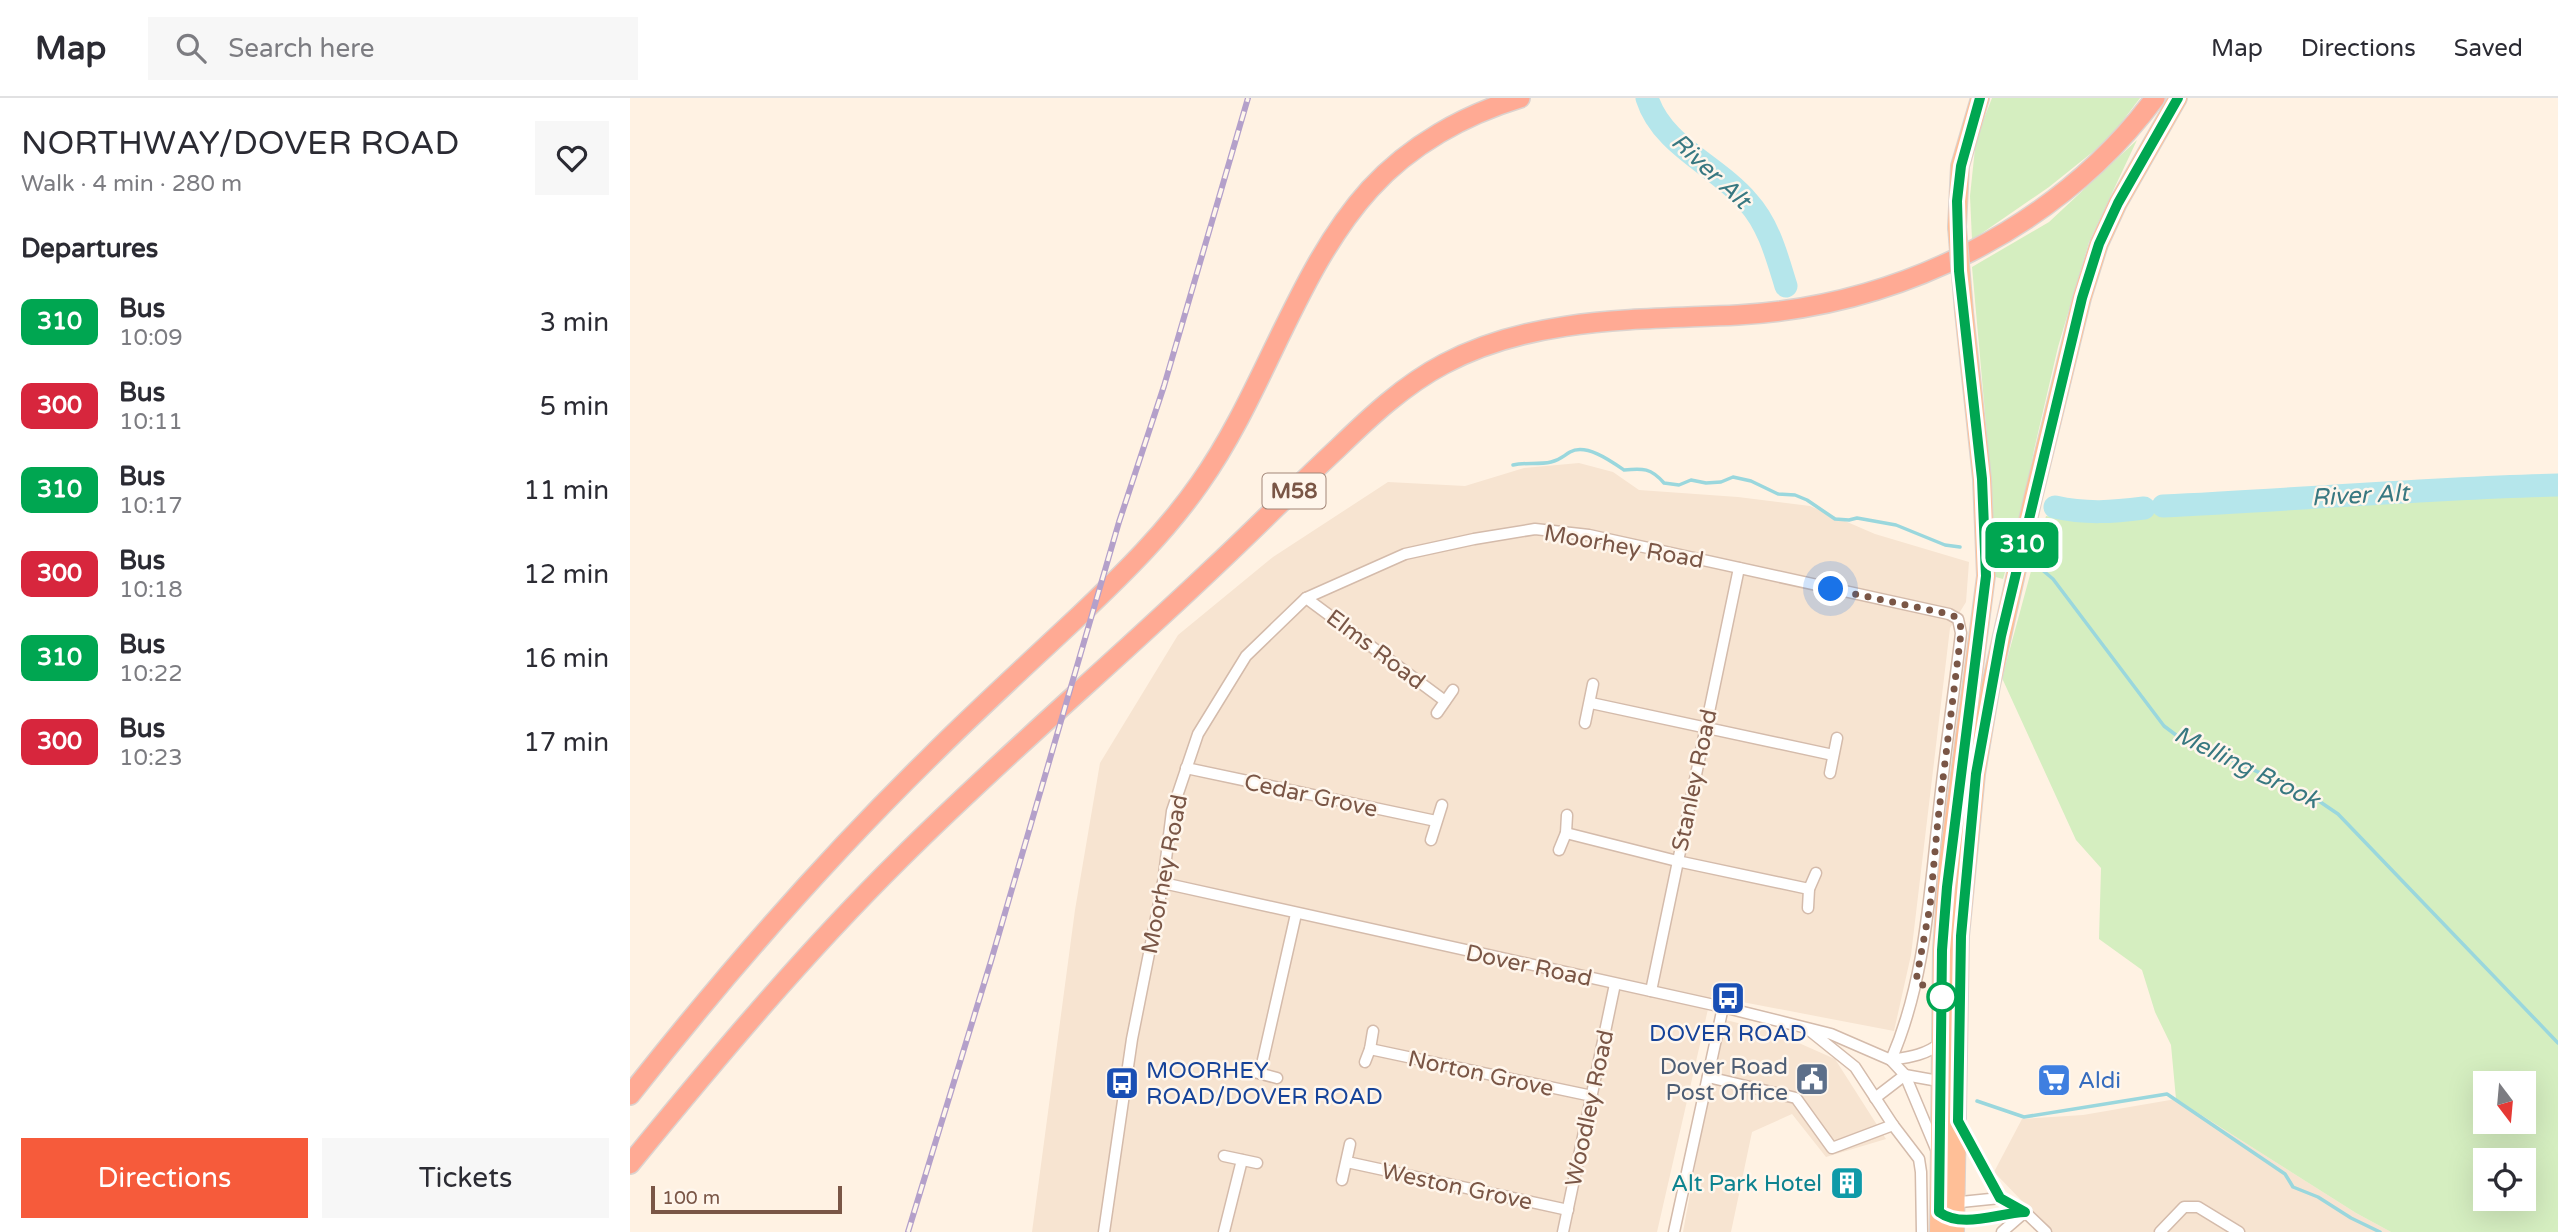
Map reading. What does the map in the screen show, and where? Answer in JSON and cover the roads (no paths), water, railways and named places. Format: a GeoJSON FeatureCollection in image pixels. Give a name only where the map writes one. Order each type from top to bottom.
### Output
{"type":"FeatureCollection","features":[{"type":"Feature","properties":{"kind":"highway"},"geometry":{"type":"LineString","coordinates":[[630,1095],[719,984],[855,831],[1133,564],[1182,508],[1202,481],[1246,408],[1325,254],[1371,188],[1433,137],[1469,117],[1520,98]]}},
{"type":"Feature","properties":{"kind":"highway"},"geometry":{"type":"LineString","coordinates":[[1938,1232],[1950,1221],[1956,1202],[1958,1121],[1942,1042],[1942,950],[1948,865],[1986,576],[1982,479],[1957,227],[1961,166],[1980,98]]}},
{"type":"Feature","properties":{"kind":"highway","name":"M58"},"geometry":{"type":"LineString","coordinates":[[630,1164],[794,970],[902,857],[1213,568],[1364,423],[1423,377],[1447,362],[1489,343],[1551,328],[1785,310],[1863,293],[1946,265],[2006,232],[2065,191],[2112,148],[2155,98]]}},
{"type":"Feature","properties":{"kind":"highway"},"geometry":{"type":"LineString","coordinates":[[1950,1221],[1940,1158],[1950,1082],[1976,774],[1991,685],[2033,498],[2082,298],[2099,244],[2118,203],[2178,98]]}},
{"type":"Feature","properties":{"kind":"street","name":"Moorhey Road"},"geometry":{"type":"LineString","coordinates":[[1104,1232],[1132,1039],[1163,883],[1172,811],[1198,734],[1246,656],[1306,598],[1405,554],[1474,538],[1535,530],[1588,535],[1949,614],[1958,619],[1961,633],[1930,906],[1922,956],[1905,1029],[1891,1060]]}},
{"type":"Feature","properties":{"kind":"street","name":"Stanley Road"},"geometry":{"type":"LineString","coordinates":[[1651,991],[1739,568]]}},
{"type":"Feature","properties":{"kind":"street","name":"Elms Road"},"geometry":{"type":"LineString","coordinates":[[1306,598],[1445,701]]}},
{"type":"Feature","properties":{"kind":"street"},"geometry":{"type":"LineString","coordinates":[[1585,723],[1593,684]]}},
{"type":"Feature","properties":{"kind":"street","name":"Elms Road"},"geometry":{"type":"LineString","coordinates":[[1437,713],[1453,690]]}},
{"type":"Feature","properties":{"kind":"street"},"geometry":{"type":"LineString","coordinates":[[1591,704],[1833,755]]}},
{"type":"Feature","properties":{"kind":"street"},"geometry":{"type":"LineString","coordinates":[[1830,773],[1837,738]]}},
{"type":"Feature","properties":{"kind":"street","name":"Cedar Grove"},"geometry":{"type":"LineString","coordinates":[[1186,768],[1436,821]]}},
{"type":"Feature","properties":{"kind":"street"},"geometry":{"type":"LineString","coordinates":[[1431,840],[1442,805]]}},
{"type":"Feature","properties":{"kind":"street"},"geometry":{"type":"LineString","coordinates":[[1559,850],[1566,833],[1567,816]]}},
{"type":"Feature","properties":{"kind":"street"},"geometry":{"type":"LineString","coordinates":[[1566,833],[1677,861],[1809,889]]}},
{"type":"Feature","properties":{"kind":"street"},"geometry":{"type":"LineString","coordinates":[[1808,908],[1809,889],[1816,873]]}},
{"type":"Feature","properties":{"kind":"street","name":"Dover Road"},"geometry":{"type":"LineString","coordinates":[[1163,883],[1723,1007],[1850,1040],[1891,1060],[1905,1075],[1940,1158]]}},
{"type":"Feature","properties":{"kind":"street"},"geometry":{"type":"LineString","coordinates":[[1260,1073],[1296,914]]}},
{"type":"Feature","properties":{"kind":"street","name":"Woodley Road"},"geometry":{"type":"LineString","coordinates":[[1563,1232],[1615,984]]}},
{"type":"Feature","properties":{"kind":"street"},"geometry":{"type":"LineString","coordinates":[[1674,1232],[1723,1007]]}},
{"type":"Feature","properties":{"kind":"street"},"geometry":{"type":"LineString","coordinates":[[1807,1028],[1854,1067],[1919,1159],[1922,1232]]}},
{"type":"Feature","properties":{"kind":"street"},"geometry":{"type":"LineString","coordinates":[[1365,1062],[1373,1031]]}},
{"type":"Feature","properties":{"kind":"street"},"geometry":{"type":"LineString","coordinates":[[1891,1060],[1917,1056],[1942,1042]]}},
{"type":"Feature","properties":{"kind":"street","name":"Norton Grove"},"geometry":{"type":"LineString","coordinates":[[1370,1049],[1592,1096]]}},
{"type":"Feature","properties":{"kind":"street"},"geometry":{"type":"LineString","coordinates":[[1854,1067],[1868,1050]]}},
{"type":"Feature","properties":{"kind":"street"},"geometry":{"type":"LineString","coordinates":[[1243,1069],[1277,1078]]}},
{"type":"Feature","properties":{"kind":"street"},"geometry":{"type":"LineString","coordinates":[[1875,1098],[1905,1075],[1950,1082]]}},
{"type":"Feature","properties":{"kind":"street"},"geometry":{"type":"LineString","coordinates":[[1708,1077],[1796,1098],[1832,1148],[1893,1125]]}},
{"type":"Feature","properties":{"kind":"street"},"geometry":{"type":"LineString","coordinates":[[1958,1121],[2000,1198],[2025,1212],[2046,1232]]}},
{"type":"Feature","properties":{"kind":"street"},"geometry":{"type":"LineString","coordinates":[[1342,1180],[1350,1144]]}},
{"type":"Feature","properties":{"kind":"street"},"geometry":{"type":"LineString","coordinates":[[1224,1156],[1258,1163]]}},
{"type":"Feature","properties":{"kind":"street"},"geometry":{"type":"LineString","coordinates":[[1224,1232],[1242,1160]]}},
{"type":"Feature","properties":{"kind":"street","name":"Weston Grove"},"geometry":{"type":"LineString","coordinates":[[1347,1162],[1568,1210]]}},
{"type":"Feature","properties":{"kind":"street"},"geometry":{"type":"LineString","coordinates":[[1956,1202],[2000,1198]]}},
{"type":"Feature","properties":{"kind":"street"},"geometry":{"type":"LineString","coordinates":[[2160,1232],[2184,1207],[2198,1207],[2239,1232]]}},
{"type":"Feature","properties":{"kind":"street"},"geometry":{"type":"LineString","coordinates":[[1950,1221],[2025,1212]]}},
{"type":"Feature","properties":{"kind":"street"},"geometry":{"type":"LineString","coordinates":[[2002,1232],[2025,1212]]}},
{"type":"Feature","properties":{"kind":"waterway","name":"River Alt"},"geometry":{"type":"LineString","coordinates":[[1647,98],[1654,115],[1678,143],[1736,189],[1755,211],[1772,242],[1786,286]]}},
{"type":"Feature","properties":{"kind":"waterway","name":"Melling Brook"},"geometry":{"type":"LineString","coordinates":[[1513,465],[1551,462],[1570,452],[1583,450],[1598,454],[1624,470],[1642,469],[1651,472],[1664,483],[1679,485],[1691,480],[1721,482],[1733,477],[1751,481],[1778,494],[1795,495],[1835,519],[1857,518],[1896,525],[1945,545],[1960,547]]}},
{"type":"Feature","properties":{"kind":"waterway","name":"River Alt"},"geometry":{"type":"LineString","coordinates":[[2163,506],[2558,485]]}},
{"type":"Feature","properties":{"kind":"waterway","name":"River Alt"},"geometry":{"type":"LineString","coordinates":[[2055,507],[2100,512],[2144,508]]}},
{"type":"Feature","properties":{"kind":"waterway","name":"Melling Brook"},"geometry":{"type":"LineString","coordinates":[[2040,568],[2053,579],[2164,726],[2195,744],[2310,795],[2338,814],[2558,1043]]}},
{"type":"Feature","properties":{"kind":"waterway"},"geometry":{"type":"LineString","coordinates":[[1977,1101],[2024,1117],[2167,1094],[2285,1174],[2293,1187],[2318,1197],[2380,1232]]}},
{"type":"Feature","properties":{"kind":"railway"},"geometry":{"type":"LineString","coordinates":[[908,1232],[991,961],[1119,522],[1164,386],[1248,98]]}},
{"type":"Feature","properties":{"kind":"place","name":"DOVER ROAD"},"geometry":{"type":"Point","coordinates":[1728,998]}},
{"type":"Feature","properties":{"kind":"place","name":"Dover Road Post Office"},"geometry":{"type":"Point","coordinates":[1812,1079]}},
{"type":"Feature","properties":{"kind":"place","name":"Aldi"},"geometry":{"type":"Point","coordinates":[2054,1080]}},
{"type":"Feature","properties":{"kind":"place","name":"MOORHEY ROAD/DOVER ROAD"},"geometry":{"type":"Point","coordinates":[1122,1083]}},
{"type":"Feature","properties":{"kind":"place","name":"Alt Park Hotel"},"geometry":{"type":"Point","coordinates":[1847,1183]}}]}
